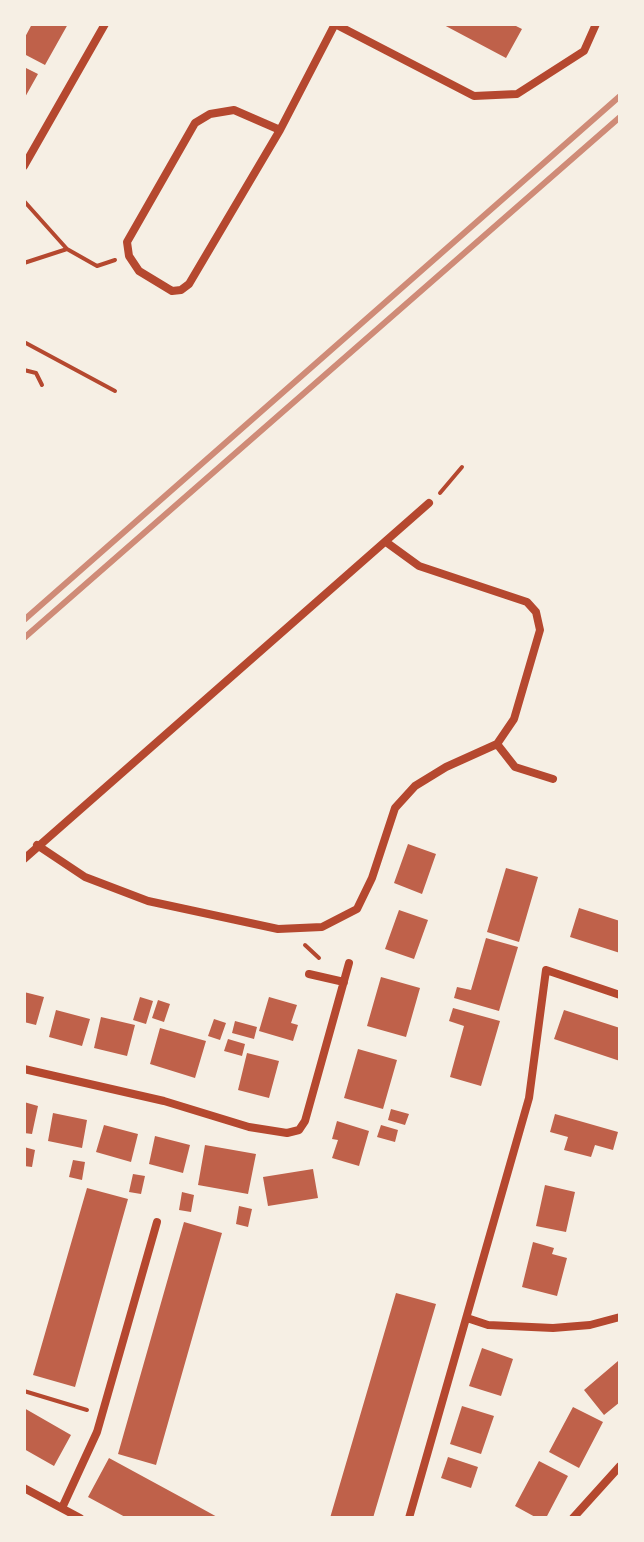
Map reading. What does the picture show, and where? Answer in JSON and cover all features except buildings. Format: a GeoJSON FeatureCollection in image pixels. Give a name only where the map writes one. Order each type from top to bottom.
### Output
{"type":"FeatureCollection","features":[{"type":"Feature","properties":{"kind":"street"},"geometry":{"type":"LineString","coordinates":[[24,166],[105,24]]}},
{"type":"Feature","properties":{"kind":"street"},"geometry":{"type":"LineString","coordinates":[[280,130],[234,110],[210,114],[195,123],[127,242],[129,256],[139,271],[172,291],[181,290],[189,284],[280,130],[335,24],[474,96],[517,94],[584,51],[596,24]]}},
{"type":"Feature","properties":{"kind":"street"},"geometry":{"type":"LineString","coordinates":[[24,859],[429,503]]}},
{"type":"Feature","properties":{"kind":"street"},"geometry":{"type":"LineString","coordinates":[[37,845],[85,877],[148,901],[278,929],[322,927],[357,909],[372,878],[395,808],[415,786],[446,767],[497,744],[514,719],[540,630],[536,612],[527,602],[419,566],[386,542]]}},
{"type":"Feature","properties":{"kind":"street"},"geometry":{"type":"LineString","coordinates":[[497,744],[515,767],[553,779]]}},
{"type":"Feature","properties":{"kind":"street"},"geometry":{"type":"LineString","coordinates":[[24,1069],[164,1101],[249,1127],[287,1133],[299,1130],[305,1121],[349,963]]}},
{"type":"Feature","properties":{"kind":"street"},"geometry":{"type":"LineString","coordinates":[[409,1518],[529,1098],[546,970],[620,995]]}},
{"type":"Feature","properties":{"kind":"street"},"geometry":{"type":"LineString","coordinates":[[309,974],[344,982]]}},
{"type":"Feature","properties":{"kind":"street"},"geometry":{"type":"LineString","coordinates":[[62,1508],[92,1448],[157,1222]]}},
{"type":"Feature","properties":{"kind":"street"},"geometry":{"type":"LineString","coordinates":[[467,1318],[488,1325],[553,1328],[590,1325],[620,1317]]}},
{"type":"Feature","properties":{"kind":"street"},"geometry":{"type":"LineString","coordinates":[[573,1518],[620,1466]]}},
{"type":"Feature","properties":{"kind":"street"},"geometry":{"type":"LineString","coordinates":[[24,1488],[80,1518]]}},
{"type":"Feature","properties":{"kind":"path"},"geometry":{"type":"LineString","coordinates":[[24,201],[67,249],[97,266],[129,256]]}},
{"type":"Feature","properties":{"kind":"path"},"geometry":{"type":"LineString","coordinates":[[24,263],[67,249]]}},
{"type":"Feature","properties":{"kind":"path"},"geometry":{"type":"LineString","coordinates":[[24,342],[115,391]]}},
{"type":"Feature","properties":{"kind":"path"},"geometry":{"type":"LineString","coordinates":[[24,370],[36,373],[42,385]]}},
{"type":"Feature","properties":{"kind":"path"},"geometry":{"type":"LineString","coordinates":[[429,503],[462,467]]}},
{"type":"Feature","properties":{"kind":"path"},"geometry":{"type":"LineString","coordinates":[[297,930],[305,945],[344,982]]}},
{"type":"Feature","properties":{"kind":"path"},"geometry":{"type":"LineString","coordinates":[[24,1391],[102,1415]]}},
{"type":"Feature","properties":{"kind":"railway"},"geometry":{"type":"LineString","coordinates":[[24,620],[620,96]]}},
{"type":"Feature","properties":{"kind":"railway"},"geometry":{"type":"LineString","coordinates":[[24,638],[620,117]]}}]}
